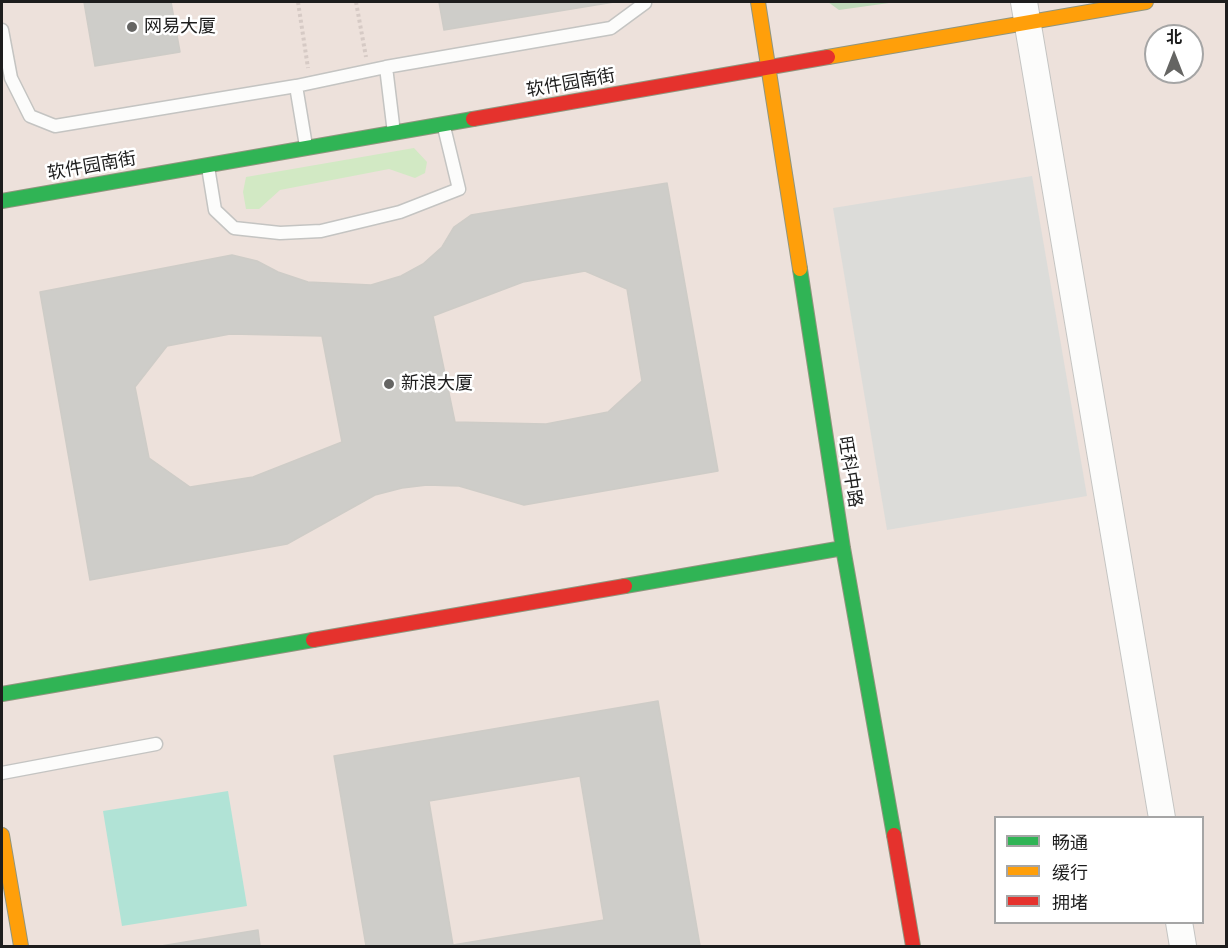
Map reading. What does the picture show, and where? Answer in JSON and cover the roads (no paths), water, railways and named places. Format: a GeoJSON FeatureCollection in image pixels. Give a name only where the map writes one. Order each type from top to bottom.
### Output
{"type":"FeatureCollection","features":[{"type":"Feature","properties":{"kind":"street","name":"旺科中路"},"geometry":{"type":"LineString","coordinates":[[758,2],[770,67],[843,548],[913,946]]}},
{"type":"Feature","properties":{"kind":"street","name":"软件园南街"},"geometry":{"type":"LineString","coordinates":[[2,201],[770,67],[1026,12],[1146,2]]}},
{"type":"Feature","properties":{"kind":"street"},"geometry":{"type":"LineString","coordinates":[[1026,12],[1162,816]]}},
{"type":"Feature","properties":{"kind":"street"},"geometry":{"type":"LineString","coordinates":[[2,694],[843,548]]}},
{"type":"Feature","properties":{"kind":"street"},"geometry":{"type":"LineString","coordinates":[[2,834],[21,946]]}},
{"type":"Feature","properties":{"kind":"street"},"geometry":{"type":"LineString","coordinates":[[1179,924],[1184,946]]}},
{"type":"Feature","properties":{"kind":"lane"},"geometry":{"type":"LineString","coordinates":[[2,30],[11,78],[30,116],[55,126],[296,86],[386,67],[611,27],[645,3]]}},
{"type":"Feature","properties":{"kind":"lane"},"geometry":{"type":"LineString","coordinates":[[386,67],[394,133]]}},
{"type":"Feature","properties":{"kind":"lane"},"geometry":{"type":"LineString","coordinates":[[296,86],[306,148]]}},
{"type":"Feature","properties":{"kind":"lane"},"geometry":{"type":"LineString","coordinates":[[207,166],[215,210],[234,228],[280,233],[321,231],[400,212],[459,189],[443,124]]}},
{"type":"Feature","properties":{"kind":"lane"},"geometry":{"type":"LineString","coordinates":[[2,773],[156,744]]}},
{"type":"Feature","properties":{"kind":"place","name":"网易大厦"},"geometry":{"type":"Point","coordinates":[132,27]}},
{"type":"Feature","properties":{"kind":"place","name":"新浪大厦"},"geometry":{"type":"Point","coordinates":[389,384]}}]}
